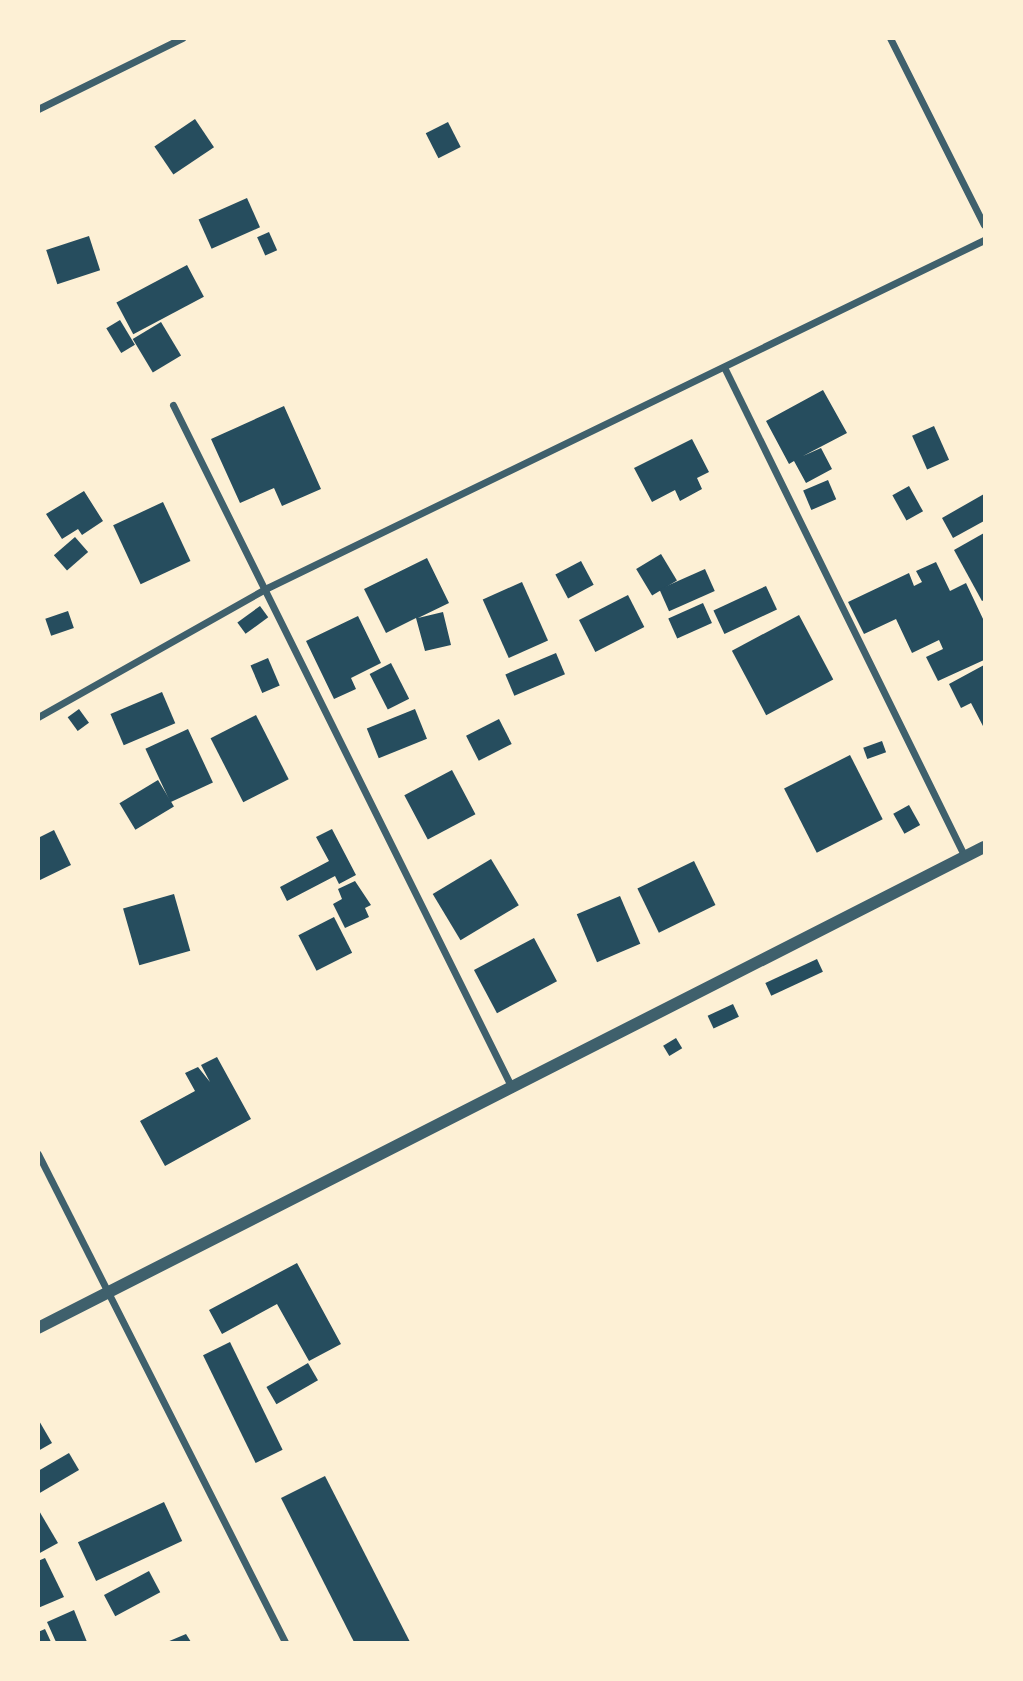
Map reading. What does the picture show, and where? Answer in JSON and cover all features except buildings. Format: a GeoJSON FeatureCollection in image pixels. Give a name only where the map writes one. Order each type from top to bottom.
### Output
{"type":"FeatureCollection","features":[{"type":"Feature","properties":{"kind":"street"},"geometry":{"type":"LineString","coordinates":[[38,109],[182,38]]}},
{"type":"Feature","properties":{"kind":"street"},"geometry":{"type":"LineString","coordinates":[[890,38],[985,225]]}},
{"type":"Feature","properties":{"kind":"street"},"geometry":{"type":"LineString","coordinates":[[38,717],[267,588],[985,240]]}},
{"type":"Feature","properties":{"kind":"street"},"geometry":{"type":"LineString","coordinates":[[724,367],[965,857]]}},
{"type":"Feature","properties":{"kind":"street"},"geometry":{"type":"LineString","coordinates":[[173,404],[267,588],[512,1088]]}},
{"type":"Feature","properties":{"kind":"street"},"geometry":{"type":"LineString","coordinates":[[38,1328],[985,847]]}},
{"type":"Feature","properties":{"kind":"street"},"geometry":{"type":"LineString","coordinates":[[38,1154],[285,1643]]}}]}
